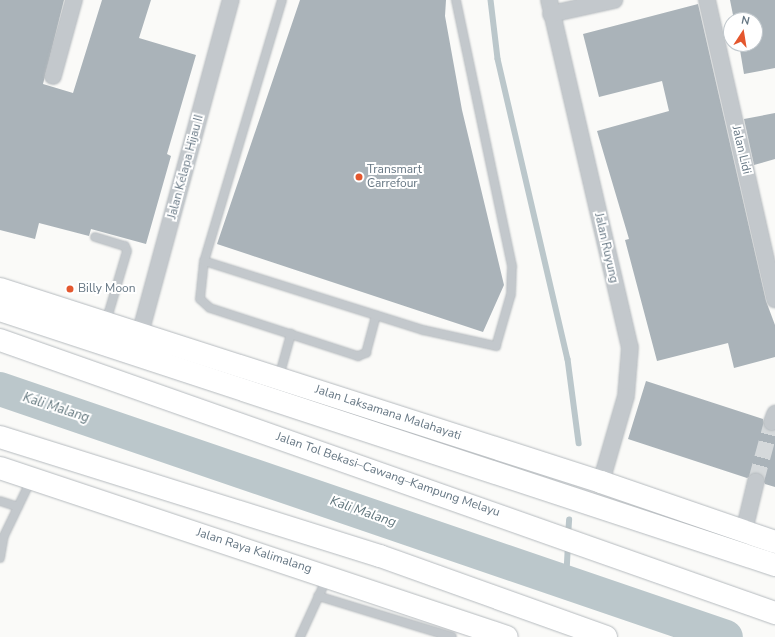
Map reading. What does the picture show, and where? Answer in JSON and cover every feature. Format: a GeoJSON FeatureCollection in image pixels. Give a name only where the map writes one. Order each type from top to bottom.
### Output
{"type":"FeatureCollection","features":[{"type":"Feature","properties":{"kind":"main road","name":"Jalan Laksamana Malahayati"},"geometry":{"type":"LineString","coordinates":[[0,289],[279,377],[596,481],[775,542]]}},
{"type":"Feature","properties":{"kind":"main road"},"geometry":{"type":"LineString","coordinates":[[0,310],[177,366],[775,565]]}},
{"type":"Feature","properties":{"kind":"main road","name":"Jalan Tol Bekasi–Cawang–Kampung Melayu"},"geometry":{"type":"LineString","coordinates":[[0,340],[775,613]]}},
{"type":"Feature","properties":{"kind":"main road"},"geometry":{"type":"LineString","coordinates":[[0,437],[380,556],[606,637]]}},
{"type":"Feature","properties":{"kind":"main road","name":"Jalan Raya Kalimalang"},"geometry":{"type":"LineString","coordinates":[[0,468],[328,575],[507,637]]}},
{"type":"Feature","properties":{"kind":"street"},"geometry":{"type":"LineString","coordinates":[[53,76],[74,0]]}},
{"type":"Feature","properties":{"kind":"street","name":"Jalan Kelapa Hijau II"},"geometry":{"type":"LineString","coordinates":[[140,334],[231,0]]}},
{"type":"Feature","properties":{"kind":"street","name":"Jalan Ruyung"},"geometry":{"type":"LineString","coordinates":[[596,481],[626,396],[630,347],[550,7],[614,0]]}},
{"type":"Feature","properties":{"kind":"street","name":"Jalan Lidi"},"geometry":{"type":"LineString","coordinates":[[707,0],[775,299]]}},
{"type":"Feature","properties":{"kind":"street"},"geometry":{"type":"LineString","coordinates":[[744,531],[756,481]]}},
{"type":"Feature","properties":{"kind":"lane"},"geometry":{"type":"LineString","coordinates":[[282,0],[204,261],[200,292],[203,305],[290,334],[363,355],[376,315]]}},
{"type":"Feature","properties":{"kind":"lane"},"geometry":{"type":"LineString","coordinates":[[204,261],[376,315],[489,347],[500,342],[511,294],[512,266],[456,0]]}},
{"type":"Feature","properties":{"kind":"lane"},"geometry":{"type":"LineString","coordinates":[[95,237],[125,246],[128,251],[106,323]]}},
{"type":"Feature","properties":{"kind":"lane"},"geometry":{"type":"LineString","coordinates":[[279,377],[290,334]]}},
{"type":"Feature","properties":{"kind":"lane"},"geometry":{"type":"LineString","coordinates":[[0,558],[2,535],[32,478]]}},
{"type":"Feature","properties":{"kind":"lane"},"geometry":{"type":"LineString","coordinates":[[0,501],[18,507]]}},
{"type":"Feature","properties":{"kind":"lane"},"geometry":{"type":"LineString","coordinates":[[300,637],[328,575]]}},
{"type":"Feature","properties":{"kind":"lane"},"geometry":{"type":"LineString","coordinates":[[318,596],[452,637]]}},
{"type":"Feature","properties":{"kind":"building"},"geometry":{"type":"Polygon","coordinates":[[[0,0],[64,0],[43,84],[73,93],[102,0],[151,0],[139,38],[196,55],[167,154],[171,156],[146,244],[91,229],[89,236],[39,223],[35,239],[0,230],[0,0]]]}},
{"type":"Feature","properties":{"kind":"building","name":"Transmart Carrefour"},"geometry":{"type":"Polygon","coordinates":[[[300,0],[446,0],[445,16],[462,110],[504,285],[483,332],[217,244],[300,0]]]}},
{"type":"Feature","properties":{"kind":"building"},"geometry":{"type":"Polygon","coordinates":[[[730,0],[775,0],[775,68],[744,74],[740,52],[763,52],[763,12],[732,12],[730,0]]]}},
{"type":"Feature","properties":{"kind":"building"},"geometry":{"type":"Polygon","coordinates":[[[698,4],[766,301],[775,325],[775,357],[734,368],[728,343],[657,361],[625,240],[629,239],[597,131],[669,111],[662,81],[599,97],[583,34],[698,4]]]}},
{"type":"Feature","properties":{"kind":"building"},"geometry":{"type":"Polygon","coordinates":[[[775,113],[775,159],[754,165],[744,119],[775,113]]]}},
{"type":"Feature","properties":{"kind":"building"},"geometry":{"type":"Polygon","coordinates":[[[646,381],[763,419],[765,428],[775,431],[775,487],[765,484],[759,472],[747,478],[628,439],[646,381]]]}},
{"type":"Feature","properties":{"kind":"waterway"},"geometry":{"type":"LineString","coordinates":[[491,0],[498,59],[568,359],[579,443]]}},
{"type":"Feature","properties":{"kind":"waterway","name":"Kali Malang"},"geometry":{"type":"LineString","coordinates":[[0,389],[726,637]]}},
{"type":"Feature","properties":{"kind":"waterway"},"geometry":{"type":"LineString","coordinates":[[568,536],[569,520]]}},
{"type":"Feature","properties":{"kind":"waterway"},"geometry":{"type":"LineString","coordinates":[[566,582],[568,544]]}},
{"type":"Feature","properties":{"kind":"tunnel"},"geometry":{"type":"LineString","coordinates":[[756,481],[772,422]]}},
{"type":"Feature","properties":{"kind":"place","name":"Transmart Carrefour"},"geometry":{"type":"Point","coordinates":[359,177]}},
{"type":"Feature","properties":{"kind":"place","name":"Billy Moon"},"geometry":{"type":"Point","coordinates":[70,289]}}]}
